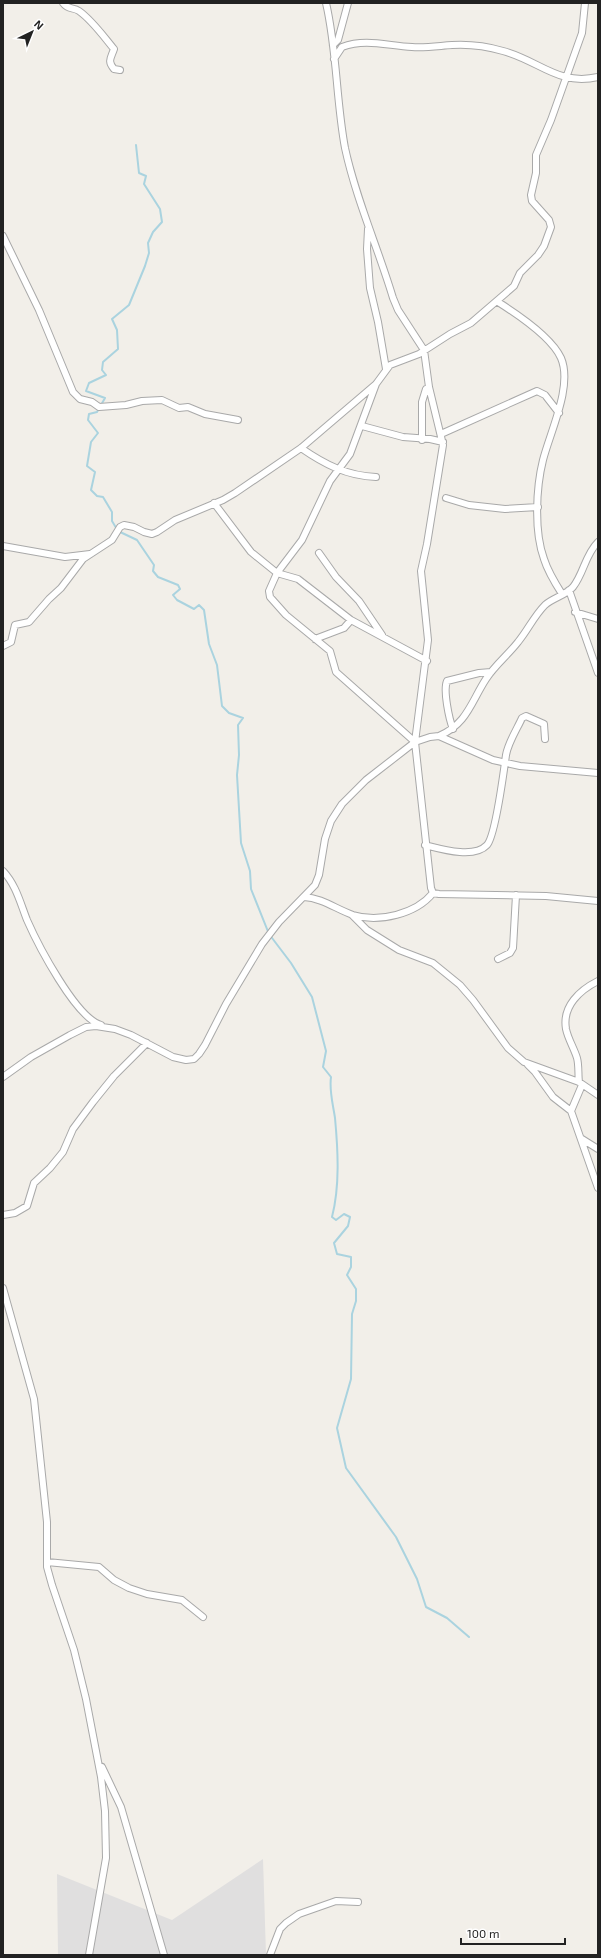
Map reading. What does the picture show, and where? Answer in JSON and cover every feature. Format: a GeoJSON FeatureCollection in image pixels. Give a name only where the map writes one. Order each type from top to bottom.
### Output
{"type":"FeatureCollection","features":[{"type":"Feature","properties":{"kind":"street"},"geometry":{"type":"LineString","coordinates":[[63,3],[68,8],[79,11],[114,49],[109,59],[111,66],[114,69],[120,70]]}},
{"type":"Feature","properties":{"kind":"street"},"geometry":{"type":"LineString","coordinates":[[326,3],[331,22],[345,148],[393,298],[398,310],[424,350],[429,387],[443,442],[427,544],[421,571],[428,640],[427,661],[415,742],[428,878],[433,893]]}},
{"type":"Feature","properties":{"kind":"street"},"geometry":{"type":"LineString","coordinates":[[333,45],[338,40],[348,3]]}},
{"type":"Feature","properties":{"kind":"street"},"geometry":{"type":"LineString","coordinates":[[415,742],[336,672],[330,651],[286,615],[270,597],[269,591],[277,573],[302,540],[324,492],[350,454],[362,426],[376,384],[386,369],[394,362],[419,354],[471,323],[488,308],[498,302],[514,286],[520,273],[538,254],[551,227],[549,220],[532,201],[531,195],[536,173],[536,155],[551,120],[582,33],[585,3]]}},
{"type":"Feature","properties":{"kind":"street"},"geometry":{"type":"LineString","coordinates":[[334,59],[342,47],[359,43],[380,42],[413,47],[479,46],[516,55],[566,78],[582,80],[597,78]]}},
{"type":"Feature","properties":{"kind":"street"},"geometry":{"type":"LineString","coordinates":[[368,223],[367,249],[370,288],[378,322],[386,369]]}},
{"type":"Feature","properties":{"kind":"street"},"geometry":{"type":"LineString","coordinates":[[3,236],[44,324],[67,380],[73,392],[80,399],[92,402],[99,407],[126,405],[142,400],[162,400],[179,408],[188,407],[205,414],[238,420]]}},
{"type":"Feature","properties":{"kind":"street"},"geometry":{"type":"LineString","coordinates":[[498,302],[542,334],[560,357],[566,373],[559,413],[543,460],[540,475],[538,507],[538,532],[543,557],[548,571],[562,594]]}},
{"type":"Feature","properties":{"kind":"street"},"geometry":{"type":"LineString","coordinates":[[3,646],[10,642],[15,625],[29,622],[61,588],[79,564],[90,554],[112,540],[120,527],[124,525],[152,534],[175,520],[235,493],[301,448],[376,384]]}},
{"type":"Feature","properties":{"kind":"street"},"geometry":{"type":"LineString","coordinates":[[422,440],[422,402],[426,390]]}},
{"type":"Feature","properties":{"kind":"street"},"geometry":{"type":"LineString","coordinates":[[441,434],[537,391],[544,395],[559,413]]}},
{"type":"Feature","properties":{"kind":"street"},"geometry":{"type":"LineString","coordinates":[[362,426],[403,437],[422,440],[430,439],[443,442]]}},
{"type":"Feature","properties":{"kind":"street"},"geometry":{"type":"LineString","coordinates":[[301,448],[329,467],[360,476],[376,477]]}},
{"type":"Feature","properties":{"kind":"street"},"geometry":{"type":"LineString","coordinates":[[446,498],[470,506],[505,509],[538,507]]}},
{"type":"Feature","properties":{"kind":"street"},"geometry":{"type":"LineString","coordinates":[[214,503],[251,552],[277,573],[298,579],[351,620],[427,661]]}},
{"type":"Feature","properties":{"kind":"street"},"geometry":{"type":"LineString","coordinates":[[3,871],[13,884],[30,926],[60,981],[93,1022],[131,1035],[172,1057],[186,1060],[194,1059],[199,1054],[226,1004],[262,944],[279,922],[315,885],[319,875],[325,839],[331,821],[342,804],[366,780],[415,742],[430,737],[439,736],[453,728],[472,706],[491,672],[519,641],[538,613],[550,601],[569,590],[576,582],[588,556],[598,542]]}},
{"type":"Feature","properties":{"kind":"street"},"geometry":{"type":"LineString","coordinates":[[3,546],[29,549],[65,557],[90,554]]}},
{"type":"Feature","properties":{"kind":"street"},"geometry":{"type":"LineString","coordinates":[[318,553],[336,577],[359,601],[385,638]]}},
{"type":"Feature","properties":{"kind":"street"},"geometry":{"type":"LineString","coordinates":[[569,590],[575,612],[598,673]]}},
{"type":"Feature","properties":{"kind":"street"},"geometry":{"type":"LineString","coordinates":[[575,612],[598,619]]}},
{"type":"Feature","properties":{"kind":"street"},"geometry":{"type":"LineString","coordinates":[[315,639],[344,628],[351,620]]}},
{"type":"Feature","properties":{"kind":"street"},"geometry":{"type":"LineString","coordinates":[[453,728],[446,697],[447,681],[479,673],[491,672]]}},
{"type":"Feature","properties":{"kind":"street"},"geometry":{"type":"LineString","coordinates":[[425,845],[451,852],[472,852],[487,845],[491,836],[506,762],[506,753],[522,718],[526,716],[544,724],[545,739]]}},
{"type":"Feature","properties":{"kind":"street"},"geometry":{"type":"LineString","coordinates":[[439,736],[493,760],[520,766],[598,773]]}},
{"type":"Feature","properties":{"kind":"street"},"geometry":{"type":"LineString","coordinates":[[304,897],[329,903],[352,914],[377,917],[401,913],[419,906],[433,893],[451,895],[561,897],[598,901]]}},
{"type":"Feature","properties":{"kind":"street"},"geometry":{"type":"LineString","coordinates":[[498,959],[510,953],[513,948],[516,896]]}},
{"type":"Feature","properties":{"kind":"street"},"geometry":{"type":"LineString","coordinates":[[352,914],[368,930],[399,950],[433,963],[460,985],[477,1005],[508,1048],[535,1072],[553,1097],[571,1111],[598,1188]]}},
{"type":"Feature","properties":{"kind":"street"},"geometry":{"type":"LineString","coordinates":[[571,1111],[580,1084],[577,1058],[566,1028],[567,1016],[575,997],[598,981]]}},
{"type":"Feature","properties":{"kind":"street"},"geometry":{"type":"LineString","coordinates":[[3,1076],[31,1057],[86,1027],[106,1027]]}},
{"type":"Feature","properties":{"kind":"street"},"geometry":{"type":"LineString","coordinates":[[3,1215],[15,1213],[27,1206],[34,1183],[50,1168],[63,1152],[75,1126],[105,1087],[147,1043]]}},
{"type":"Feature","properties":{"kind":"street"},"geometry":{"type":"LineString","coordinates":[[524,1062],[580,1084],[598,1095]]}},
{"type":"Feature","properties":{"kind":"street"},"geometry":{"type":"LineString","coordinates":[[582,1139],[598,1149]]}},
{"type":"Feature","properties":{"kind":"street"},"geometry":{"type":"LineString","coordinates":[[3,1288],[34,1399],[47,1522],[47,1562],[52,1585],[74,1650],[99,1763],[105,1811],[106,1858],[89,1955]]}},
{"type":"Feature","properties":{"kind":"street"},"geometry":{"type":"LineString","coordinates":[[47,1562],[99,1567],[120,1584],[147,1594],[182,1600],[203,1617]]}},
{"type":"Feature","properties":{"kind":"street"},"geometry":{"type":"LineString","coordinates":[[99,1763],[121,1807],[164,1955]]}},
{"type":"Feature","properties":{"kind":"street"},"geometry":{"type":"LineString","coordinates":[[270,1955],[280,1929],[300,1914],[336,1901],[358,1902]]}},
{"type":"Feature","properties":{"kind":"shaded area"},"geometry":{"type":"Polygon","coordinates":[[[263,1859],[266,1955],[58,1955],[57,1874],[172,1920],[263,1859]]]}},
{"type":"Feature","properties":{"kind":"waterway"},"geometry":{"type":"LineString","coordinates":[[136,145],[139,173],[146,176],[144,184],[160,209],[162,222],[153,232],[148,243],[149,253],[129,305],[112,319],[117,330],[118,349],[103,362],[102,370],[106,375],[89,383],[86,391],[105,398],[97,412],[89,414],[88,420],[98,433],[91,442],[87,466],[95,472],[91,490],[97,496],[103,497],[112,512],[112,521],[118,531],[137,540],[154,565],[153,571],[158,577],[178,585],[180,589],[173,595],[177,600],[194,609],[199,605],[204,610],[209,644],[217,665],[222,706],[229,713],[243,718],[238,725],[239,755],[237,775],[241,843],[250,871],[251,889],[269,934],[291,963],[312,997],[326,1051],[323,1067],[331,1077],[338,1168],[335,1205],[332,1217],[336,1220],[344,1214],[350,1217],[348,1226],[334,1243],[337,1254],[351,1257],[351,1267],[347,1275],[356,1289],[356,1301],[352,1314],[351,1379],[337,1428],[346,1468],[396,1537],[417,1579],[426,1607],[447,1618],[469,1637]]}}]}
